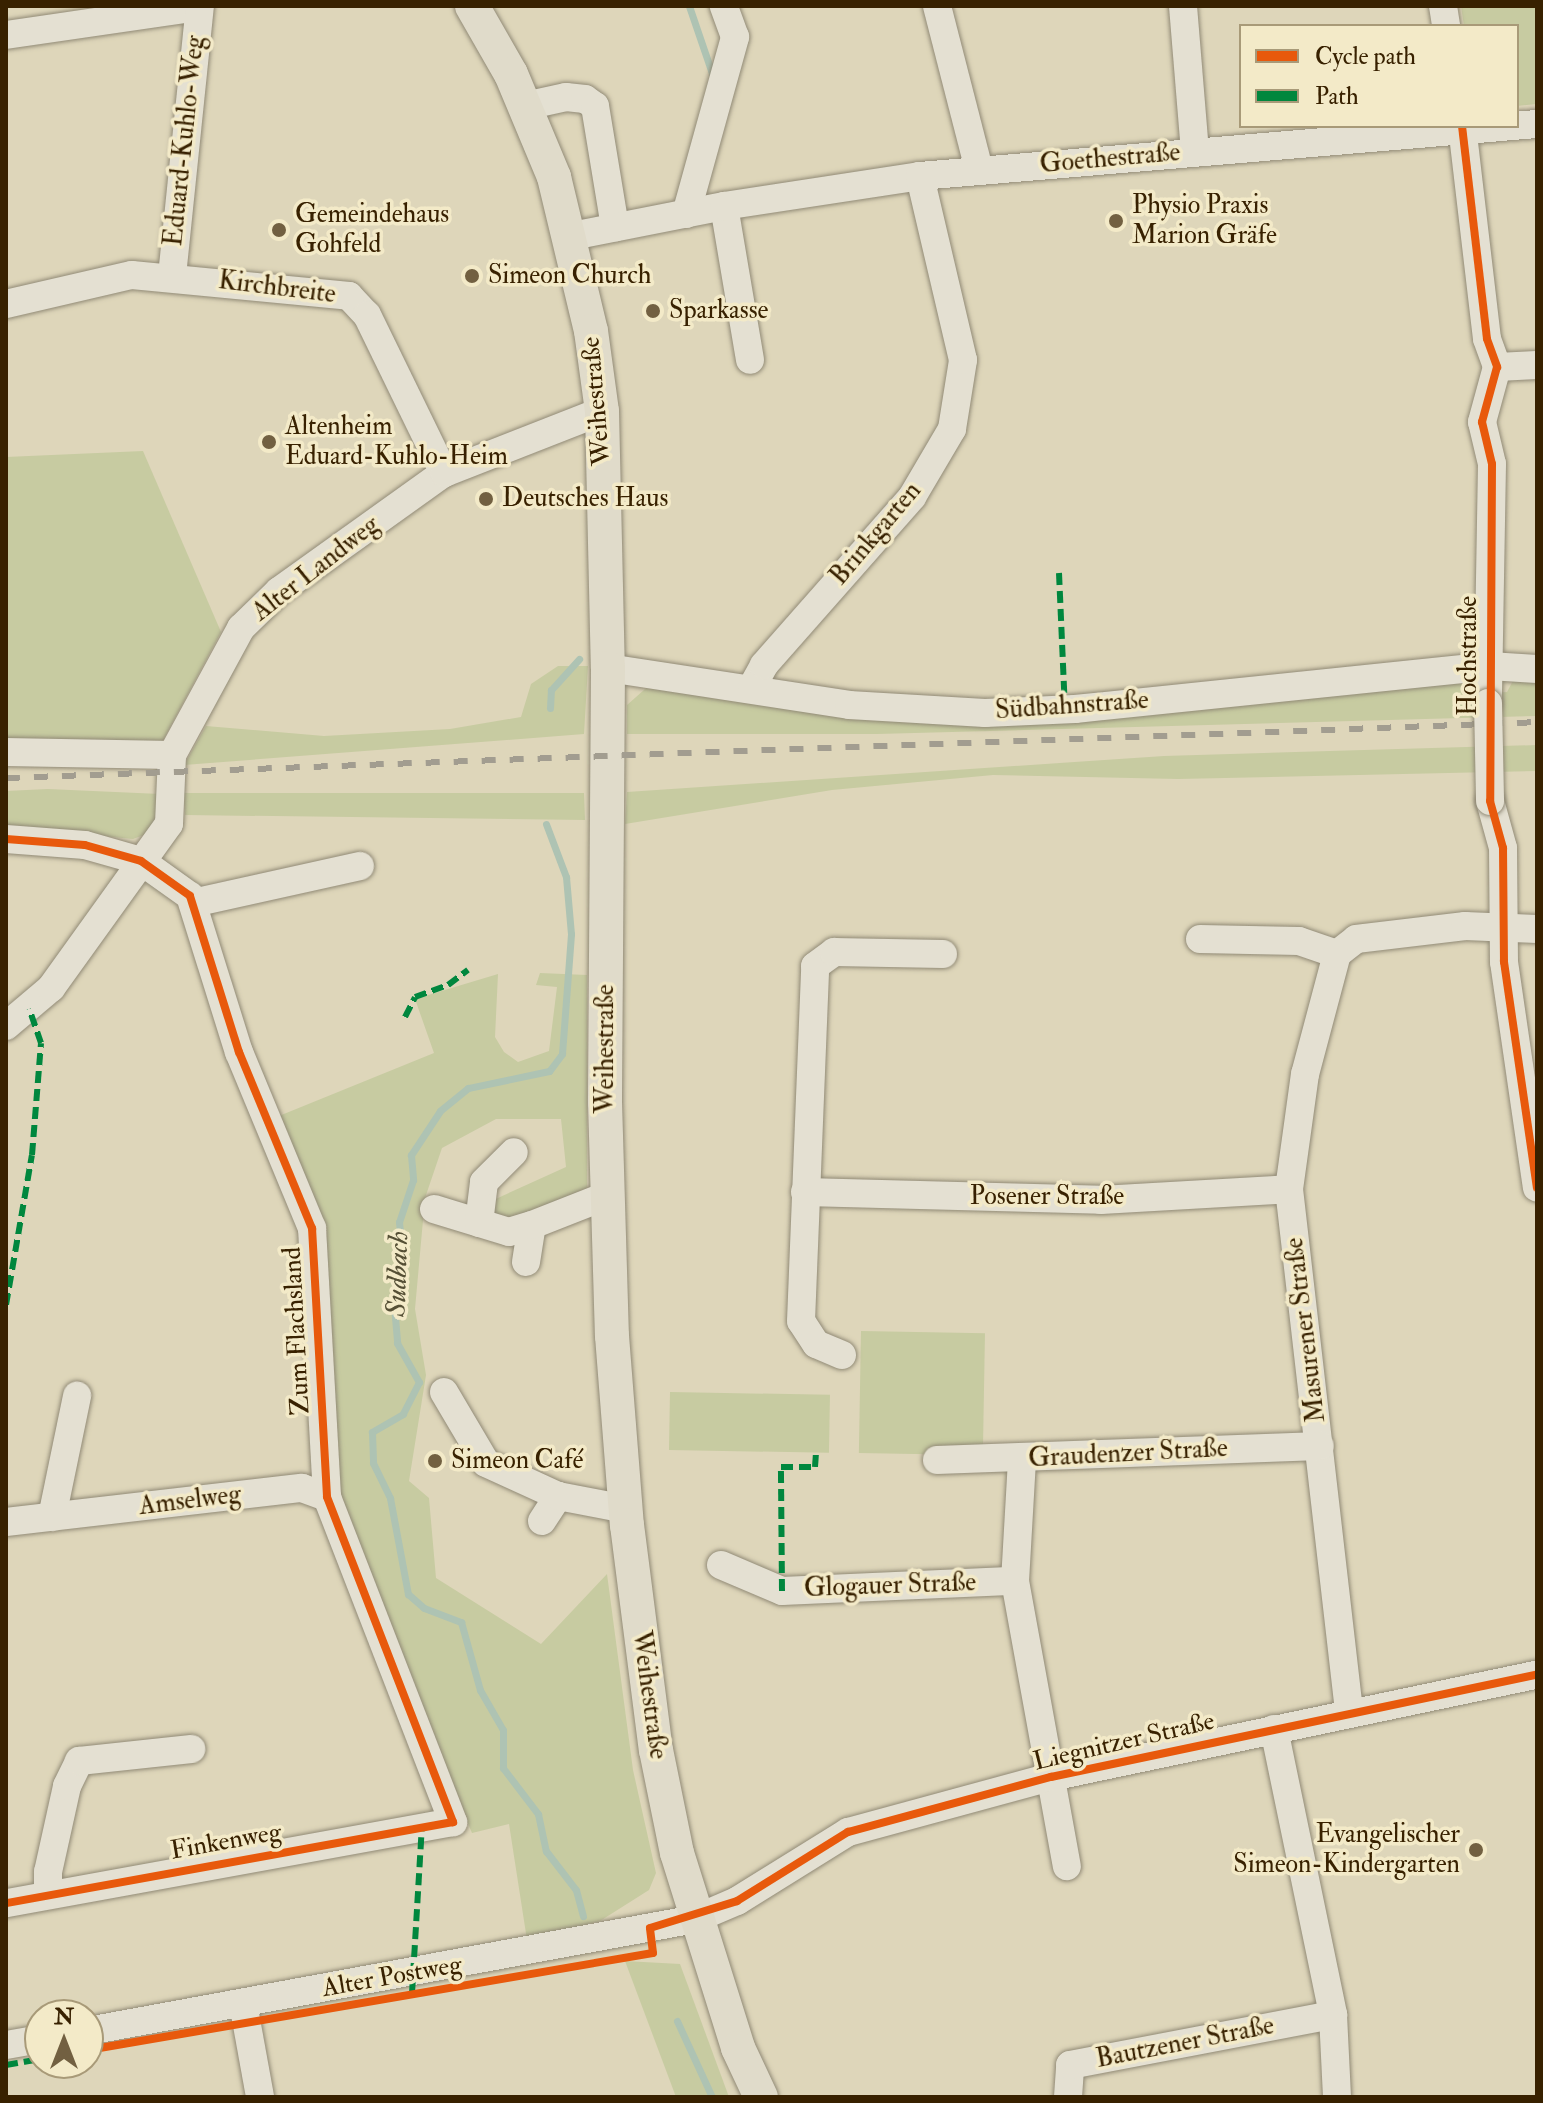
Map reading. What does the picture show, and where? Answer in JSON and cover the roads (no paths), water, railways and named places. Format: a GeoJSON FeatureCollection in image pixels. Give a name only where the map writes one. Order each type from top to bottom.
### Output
{"type":"FeatureCollection","features":[{"type":"Feature","properties":{"kind":"main road","name":"Weihestraße"},"geometry":{"type":"LineString","coordinates":[[472,6],[525,106],[572,236],[602,411],[608,668],[608,1195],[613,1361],[626,1509],[656,1750],[695,1919],[738,2048],[761,2097]]}},
{"type":"Feature","properties":{"kind":"street"},"geometry":{"type":"LineString","coordinates":[[6,35],[200,6]]}},
{"type":"Feature","properties":{"kind":"street","name":"Eduard-Kuhlo-Weg"},"geometry":{"type":"LineString","coordinates":[[172,276],[200,6]]}},
{"type":"Feature","properties":{"kind":"street"},"geometry":{"type":"LineString","coordinates":[[686,214],[735,37],[724,6]]}},
{"type":"Feature","properties":{"kind":"street"},"geometry":{"type":"LineString","coordinates":[[937,6],[979,170]]}},
{"type":"Feature","properties":{"kind":"street"},"geometry":{"type":"LineString","coordinates":[[1183,6],[1195,152]]}},
{"type":"Feature","properties":{"kind":"street"},"geometry":{"type":"LineString","coordinates":[[525,106],[566,97],[585,99],[595,106],[615,227]]}},
{"type":"Feature","properties":{"kind":"street"},"geometry":{"type":"LineString","coordinates":[[1462,128],[1487,339],[1497,367],[1537,365]]}},
{"type":"Feature","properties":{"kind":"street","name":"Goethestraße"},"geometry":{"type":"LineString","coordinates":[[572,236],[724,206],[920,176],[1462,128]]}},
{"type":"Feature","properties":{"kind":"street","name":"Brinkgarten"},"geometry":{"type":"LineString","coordinates":[[752,687],[764,665],[912,497],[952,429],[963,360],[920,176]]}},
{"type":"Feature","properties":{"kind":"street"},"geometry":{"type":"LineString","coordinates":[[724,206],[750,360]]}},
{"type":"Feature","properties":{"kind":"street","name":"Kirchbreite"},"geometry":{"type":"LineString","coordinates":[[6,304],[88,282],[172,276],[349,296],[367,315],[444,473]]}},
{"type":"Feature","properties":{"kind":"street","name":"Hochstraße"},"geometry":{"type":"LineString","coordinates":[[1497,367],[1482,422],[1492,464],[1488,703],[1490,801],[1503,848],[1504,962],[1537,1188]]}},
{"type":"Feature","properties":{"kind":"street","name":"Alter Landweg"},"geometry":{"type":"LineString","coordinates":[[6,1026],[51,988],[169,824],[172,755],[241,628],[279,591],[444,473],[602,411]]}},
{"type":"Feature","properties":{"kind":"street","name":"Südbahnstraße"},"geometry":{"type":"LineString","coordinates":[[608,668],[752,687],[849,705],[985,713],[1075,709],[1489,666],[1537,669]]}},
{"type":"Feature","properties":{"kind":"street"},"geometry":{"type":"LineString","coordinates":[[6,752],[172,755]]}},
{"type":"Feature","properties":{"kind":"street"},"geometry":{"type":"LineString","coordinates":[[6,839],[85,845],[141,861],[190,896],[193,903],[360,866]]}},
{"type":"Feature","properties":{"kind":"street","name":"Zum Flachsland"},"geometry":{"type":"LineString","coordinates":[[193,903],[239,1052],[312,1228],[327,1497],[453,1822]]}},
{"type":"Feature","properties":{"kind":"street"},"geometry":{"type":"LineString","coordinates":[[1200,939],[1299,941],[1337,954],[1356,939],[1505,925],[1537,929]]}},
{"type":"Feature","properties":{"kind":"street"},"geometry":{"type":"LineString","coordinates":[[842,1355],[816,1344],[801,1321],[815,966],[834,952],[943,954]]}},
{"type":"Feature","properties":{"kind":"street","name":"Masurener Straße"},"geometry":{"type":"LineString","coordinates":[[1337,954],[1305,1074],[1289,1189],[1349,1711]]}},
{"type":"Feature","properties":{"kind":"street"},"geometry":{"type":"LineString","coordinates":[[479,1223],[484,1182],[514,1152]]}},
{"type":"Feature","properties":{"kind":"street","name":"Posener Straße"},"geometry":{"type":"LineString","coordinates":[[805,1192],[1101,1200],[1289,1189]]}},
{"type":"Feature","properties":{"kind":"street"},"geometry":{"type":"LineString","coordinates":[[434,1209],[509,1232],[608,1195]]}},
{"type":"Feature","properties":{"kind":"street"},"geometry":{"type":"LineString","coordinates":[[526,1262],[532,1225]]}},
{"type":"Feature","properties":{"kind":"street"},"geometry":{"type":"LineString","coordinates":[[444,1392],[486,1463],[558,1496],[626,1509]]}},
{"type":"Feature","properties":{"kind":"street"},"geometry":{"type":"LineString","coordinates":[[52,1517],[77,1396]]}},
{"type":"Feature","properties":{"kind":"street","name":"Graudenzer Straße"},"geometry":{"type":"LineString","coordinates":[[937,1460],[1022,1460],[1320,1446]]}},
{"type":"Feature","properties":{"kind":"street"},"geometry":{"type":"LineString","coordinates":[[1022,1460],[1015,1581],[1067,1866]]}},
{"type":"Feature","properties":{"kind":"street","name":"Amselweg"},"geometry":{"type":"LineString","coordinates":[[6,1522],[302,1488],[327,1497]]}},
{"type":"Feature","properties":{"kind":"street"},"geometry":{"type":"LineString","coordinates":[[542,1521],[558,1496]]}},
{"type":"Feature","properties":{"kind":"street","name":"Glogauer Straße"},"geometry":{"type":"LineString","coordinates":[[721,1565],[782,1591],[1015,1581]]}},
{"type":"Feature","properties":{"kind":"street","name":"Liegnitzer Straße"},"geometry":{"type":"LineString","coordinates":[[695,1919],[737,1901],[848,1832],[1051,1777],[1349,1711],[1537,1675]]}},
{"type":"Feature","properties":{"kind":"street"},"geometry":{"type":"LineString","coordinates":[[1274,1729],[1333,2015],[1337,2097]]}},
{"type":"Feature","properties":{"kind":"street"},"geometry":{"type":"LineString","coordinates":[[48,1895],[48,1872],[64,1800],[79,1761],[191,1749]]}},
{"type":"Feature","properties":{"kind":"street","name":"Finkenweg"},"geometry":{"type":"LineString","coordinates":[[6,1903],[453,1822]]}},
{"type":"Feature","properties":{"kind":"street","name":"Alter Postweg"},"geometry":{"type":"LineString","coordinates":[[104,2028],[695,1919]]}},
{"type":"Feature","properties":{"kind":"street"},"geometry":{"type":"LineString","coordinates":[[243,2003],[260,2097]]}},
{"type":"Feature","properties":{"kind":"street","name":"Bautzener Straße"},"geometry":{"type":"LineString","coordinates":[[1068,2097],[1070,2065],[1333,2015]]}},
{"type":"Feature","properties":{"kind":"waterway","name":"Sudbach"},"geometry":{"type":"LineString","coordinates":[[689,6],[713,76]]}},
{"type":"Feature","properties":{"kind":"waterway","name":"Sudbach"},"geometry":{"type":"LineString","coordinates":[[550,708],[551,690],[579,659]]}},
{"type":"Feature","properties":{"kind":"waterway","name":"Sudbach"},"geometry":{"type":"LineString","coordinates":[[546,824],[566,877],[571,934],[562,1054],[549,1071],[468,1088],[440,1111],[411,1155],[413,1180],[399,1222],[403,1260],[394,1306],[397,1343],[419,1382],[403,1414],[372,1432],[373,1463],[390,1498],[408,1594],[424,1608],[461,1622],[480,1690],[503,1730],[503,1768],[538,1814],[546,1851],[576,1890],[583,1916]]}},
{"type":"Feature","properties":{"kind":"waterway","name":"Sudbach"},"geometry":{"type":"LineString","coordinates":[[677,2021],[712,2097]]}},
{"type":"Feature","properties":{"kind":"railway"},"geometry":{"type":"LineString","coordinates":[[6,778],[1537,722]]}},
{"type":"Feature","properties":{"kind":"place","name":"Physio Praxis Marion Gräfe"},"geometry":{"type":"Point","coordinates":[1116,221]}},
{"type":"Feature","properties":{"kind":"place","name":"Gemeindehaus Gohfeld"},"geometry":{"type":"Point","coordinates":[279,230]}},
{"type":"Feature","properties":{"kind":"place","name":"Simeon Church"},"geometry":{"type":"Point","coordinates":[472,276]}},
{"type":"Feature","properties":{"kind":"place","name":"Sparkasse"},"geometry":{"type":"Point","coordinates":[653,311]}},
{"type":"Feature","properties":{"kind":"place","name":"Altenheim Eduard-Kuhlo-Heim"},"geometry":{"type":"Point","coordinates":[269,442]}},
{"type":"Feature","properties":{"kind":"place","name":"Deutsches Haus"},"geometry":{"type":"Point","coordinates":[486,499]}},
{"type":"Feature","properties":{"kind":"place","name":"Simeon Café"},"geometry":{"type":"Point","coordinates":[435,1461]}},
{"type":"Feature","properties":{"kind":"place","name":"Evangelischer Simeon-Kindergarten"},"geometry":{"type":"Point","coordinates":[1476,1850]}}]}
